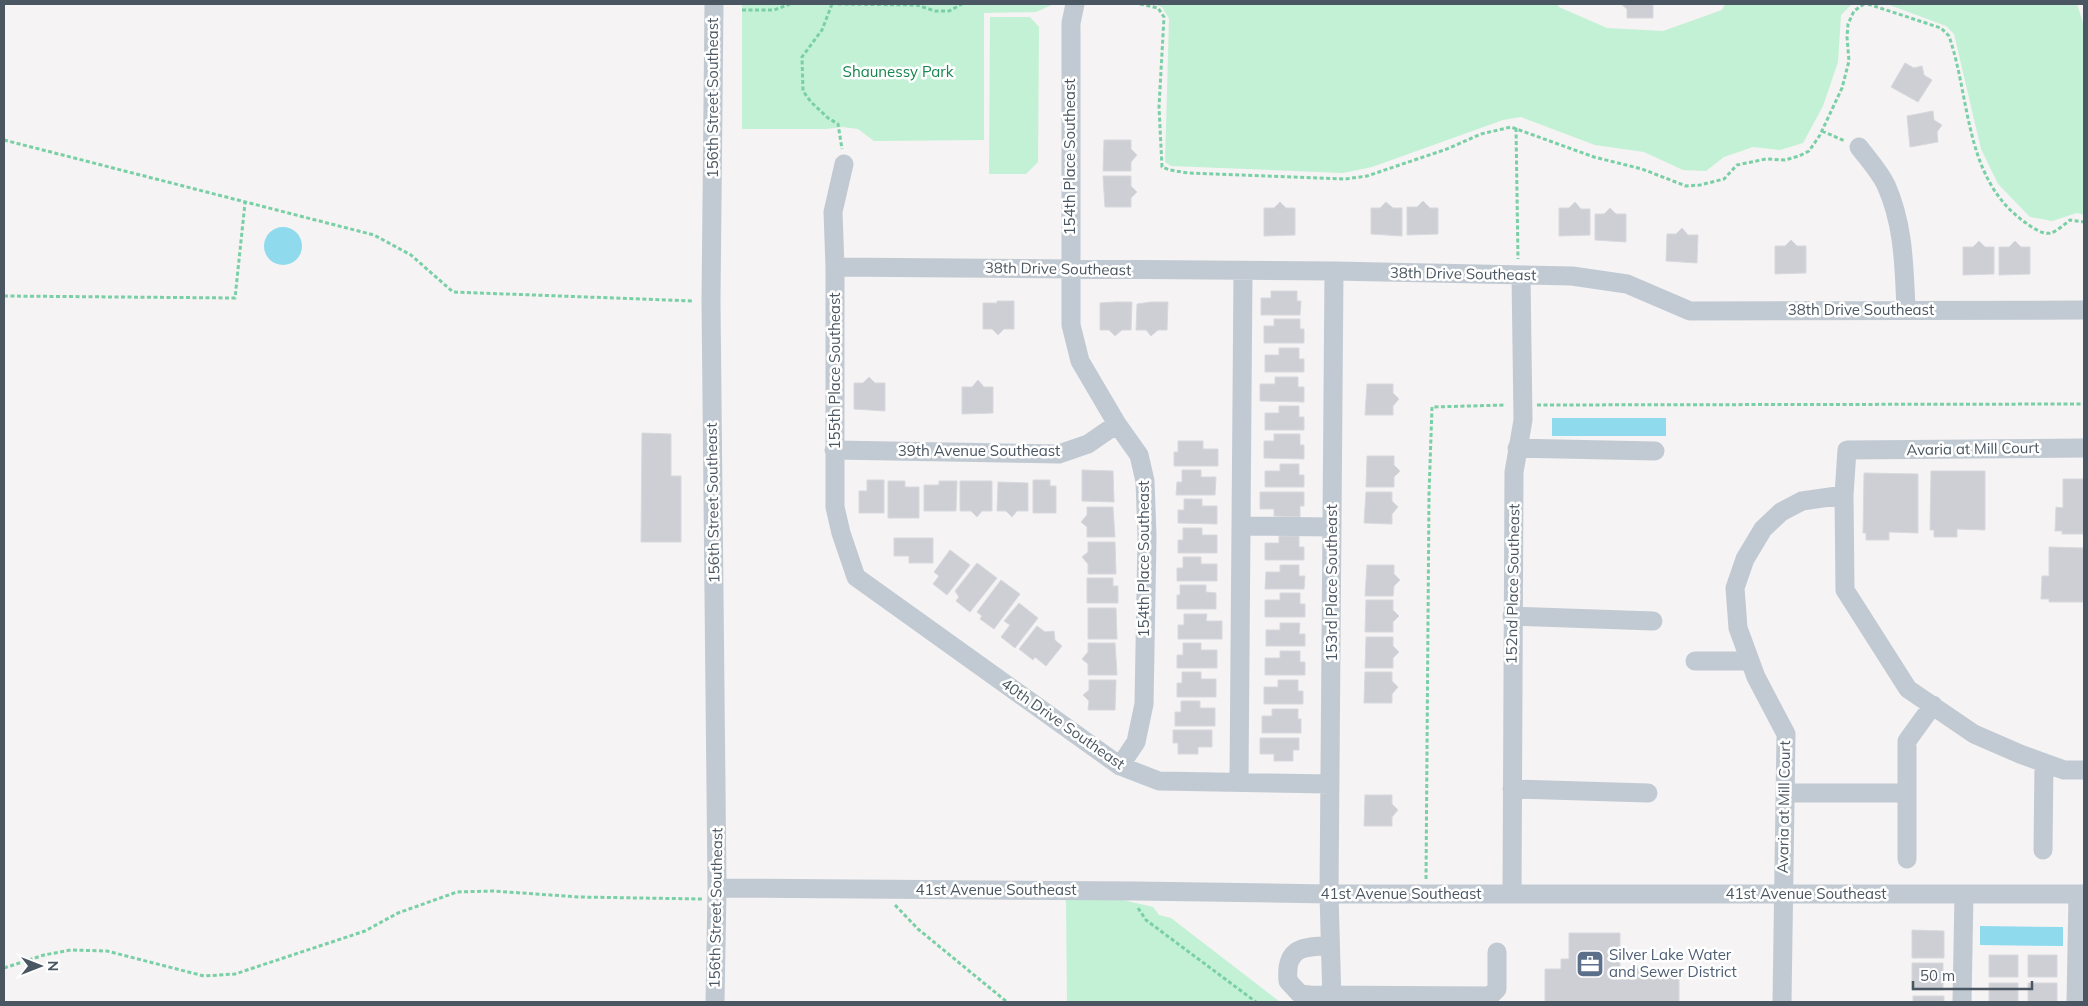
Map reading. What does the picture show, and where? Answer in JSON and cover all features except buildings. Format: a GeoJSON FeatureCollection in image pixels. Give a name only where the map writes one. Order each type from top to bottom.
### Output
{"type":"FeatureCollection","features":[{"type":"Feature","properties":{"kind":"street","name":"156th Street Southeast"},"geometry":{"type":"LineString","coordinates":[[714,4],[711,301],[717,893],[715,1002]]}},
{"type":"Feature","properties":{"kind":"street","name":"154th Place Southeast"},"geometry":{"type":"LineString","coordinates":[[1075,4],[1071,23],[1069,270],[1071,324],[1080,361],[1117,424],[1139,455],[1145,481],[1147,536],[1144,704],[1136,742],[1120,766]]}},
{"type":"Feature","properties":{"kind":"street"},"geometry":{"type":"LineString","coordinates":[[1859,147],[1885,183],[1894,207],[1903,248],[1906,309]]}},
{"type":"Feature","properties":{"kind":"street","name":"155th Place Southeast"},"geometry":{"type":"LineString","coordinates":[[844,164],[833,212],[835,267],[835,507],[840,533],[856,576]]}},
{"type":"Feature","properties":{"kind":"street","name":"38th Drive Southeast"},"geometry":{"type":"LineString","coordinates":[[835,267],[1334,271],[1572,276],[1627,284],[1690,311],[2084,310]]}},
{"type":"Feature","properties":{"kind":"street"},"geometry":{"type":"LineString","coordinates":[[1239,782],[1243,271]]}},
{"type":"Feature","properties":{"kind":"street","name":"153rd Place Southeast"},"geometry":{"type":"LineString","coordinates":[[1332,999],[1329,894],[1334,271]]}},
{"type":"Feature","properties":{"kind":"street","name":"152nd Place Southeast"},"geometry":{"type":"LineString","coordinates":[[1512,894],[1514,472],[1523,420],[1519,275]]}},
{"type":"Feature","properties":{"kind":"street","name":"39th Avenue Southeast"},"geometry":{"type":"LineString","coordinates":[[834,450],[1059,454],[1088,444],[1117,424]]}},
{"type":"Feature","properties":{"kind":"street"},"geometry":{"type":"LineString","coordinates":[[1517,448],[1655,451]]}},
{"type":"Feature","properties":{"kind":"street","name":"Avaria at Mill Court"},"geometry":{"type":"LineString","coordinates":[[2084,448],[1847,450],[1844,495],[1845,590],[1908,689],[1974,734],[2064,770],[2084,770]]}},
{"type":"Feature","properties":{"kind":"street","name":"Avaria at Mill Court"},"geometry":{"type":"LineString","coordinates":[[1782,1002],[1786,734],[1756,676],[1738,628],[1735,588],[1745,559],[1763,529],[1781,512],[1802,501],[1844,495]]}},
{"type":"Feature","properties":{"kind":"street"},"geometry":{"type":"LineString","coordinates":[[1241,526],[1332,527]]}},
{"type":"Feature","properties":{"kind":"street","name":"40th Drive Southeast"},"geometry":{"type":"LineString","coordinates":[[856,576],[1120,766],[1160,781],[1330,784]]}},
{"type":"Feature","properties":{"kind":"street"},"geometry":{"type":"LineString","coordinates":[[1512,616],[1653,621]]}},
{"type":"Feature","properties":{"kind":"street"},"geometry":{"type":"LineString","coordinates":[[1695,661],[1750,661]]}},
{"type":"Feature","properties":{"kind":"street"},"geometry":{"type":"LineString","coordinates":[[1906,860],[1907,741],[1933,705]]}},
{"type":"Feature","properties":{"kind":"street"},"geometry":{"type":"LineString","coordinates":[[2043,850],[2044,763]]}},
{"type":"Feature","properties":{"kind":"street"},"geometry":{"type":"LineString","coordinates":[[1512,789],[1648,793]]}},
{"type":"Feature","properties":{"kind":"street"},"geometry":{"type":"LineString","coordinates":[[1785,793],[1907,794]]}},
{"type":"Feature","properties":{"kind":"street","name":"41st Avenue Southeast"},"geometry":{"type":"LineString","coordinates":[[717,893],[879,889],[1329,894],[2081,894]]}},
{"type":"Feature","properties":{"kind":"street"},"geometry":{"type":"LineString","coordinates":[[1962,1002],[1964,894]]}},
{"type":"Feature","properties":{"kind":"street"},"geometry":{"type":"LineString","coordinates":[[2076,1002],[2081,894]]}},
{"type":"Feature","properties":{"kind":"street"},"geometry":{"type":"LineString","coordinates":[[1330,946],[1308,946],[1299,949],[1289,961],[1287,970],[1288,981],[1300,994],[1332,999],[1490,996],[1497,989],[1497,952]]}},
{"type":"Feature","properties":{"kind":"path"},"geometry":{"type":"LineString","coordinates":[[742,10],[774,10],[790,4]]}},
{"type":"Feature","properties":{"kind":"path"},"geometry":{"type":"LineString","coordinates":[[832,4],[822,30],[802,58],[803,90],[811,102],[828,118],[838,124],[844,164]]}},
{"type":"Feature","properties":{"kind":"path"},"geometry":{"type":"LineString","coordinates":[[838,4],[917,5],[935,11],[949,11],[962,4]]}},
{"type":"Feature","properties":{"kind":"path"},"geometry":{"type":"LineString","coordinates":[[1140,4],[1158,8],[1164,17],[1160,98],[1160,152],[1162,167],[1170,170],[1188,173],[1345,179],[1367,176],[1447,150],[1481,134],[1511,127],[1594,157],[1642,169],[1686,186],[1700,185],[1724,179],[1737,164],[1766,159],[1785,160],[1809,151],[1822,131],[1842,88],[1849,61],[1848,24],[1854,11],[1866,4],[1941,28],[1949,36],[1977,151],[1988,179],[1999,198],[2012,213],[2043,233],[2050,233],[2070,220],[2084,222]]}},
{"type":"Feature","properties":{"kind":"path"},"geometry":{"type":"LineString","coordinates":[[1516,128],[1519,275]]}},
{"type":"Feature","properties":{"kind":"path"},"geometry":{"type":"LineString","coordinates":[[1822,131],[1859,147]]}},
{"type":"Feature","properties":{"kind":"path"},"geometry":{"type":"LineString","coordinates":[[4,140],[374,235],[411,255],[453,292],[665,302],[711,301]]}},
{"type":"Feature","properties":{"kind":"path"},"geometry":{"type":"LineString","coordinates":[[4,296],[235,298],[245,203]]}},
{"type":"Feature","properties":{"kind":"path"},"geometry":{"type":"LineString","coordinates":[[1425,894],[1427,865],[1429,494],[1432,407],[1523,405],[2084,404]]}},
{"type":"Feature","properties":{"kind":"path"},"geometry":{"type":"LineString","coordinates":[[879,889],[918,929],[1007,1002]]}},
{"type":"Feature","properties":{"kind":"path"},"geometry":{"type":"LineString","coordinates":[[4,968],[44,955],[71,950],[107,951],[204,976],[235,974],[365,931],[398,913],[457,892],[493,891],[579,897],[717,893]]}},
{"type":"Feature","properties":{"kind":"path"},"geometry":{"type":"LineString","coordinates":[[1131,891],[1135,904],[1146,920],[1256,1002]]}},
{"type":"Feature","properties":{"kind":"green space","name":"Shaunessy Park"},"geometry":{"type":"Polygon","coordinates":[[[742,4],[1054,4],[1036,12],[984,13],[984,140],[874,141],[858,129],[843,127],[826,129],[742,129],[742,4]]]}},
{"type":"Feature","properties":{"kind":"green space"},"geometry":{"type":"Polygon","coordinates":[[[1152,4],[1557,4],[1559,7],[1607,28],[1663,31],[1722,10],[1725,4],[1852,4],[1841,15],[1838,62],[1823,106],[1803,143],[1780,150],[1753,147],[1724,157],[1706,171],[1683,170],[1644,152],[1595,145],[1521,117],[1503,120],[1372,167],[1343,173],[1171,166],[1165,162],[1169,19],[1162,7],[1152,4]]]}},
{"type":"Feature","properties":{"kind":"green space"},"geometry":{"type":"Polygon","coordinates":[[[1887,4],[2077,4],[2084,26],[2084,215],[2077,213],[2052,221],[2030,217],[1998,184],[1981,149],[1954,34],[1946,26],[1887,4]]]}},
{"type":"Feature","properties":{"kind":"green space"},"geometry":{"type":"Polygon","coordinates":[[[990,17],[1030,17],[1039,27],[1038,162],[1026,174],[989,174],[990,17]]]}},
{"type":"Feature","properties":{"kind":"green space"},"geometry":{"type":"Polygon","coordinates":[[[1066,900],[1123,900],[1153,907],[1159,915],[1171,918],[1280,1002],[1067,1002],[1066,900]]]}},
{"type":"Feature","properties":{"kind":"water"},"geometry":{"type":"Polygon","coordinates":[[[283,227],[297,232],[302,246],[297,260],[283,265],[269,260],[264,246],[269,232],[283,227]]]}},
{"type":"Feature","properties":{"kind":"water"},"geometry":{"type":"Polygon","coordinates":[[[1552,418],[1666,418],[1666,436],[1552,436],[1552,418]]]}},
{"type":"Feature","properties":{"kind":"water"},"geometry":{"type":"Polygon","coordinates":[[[1980,926],[2063,927],[2063,946],[1980,945],[1980,926]]]}},
{"type":"Feature","properties":{"kind":"place","name":"Silver Lake Water and Sewer District"},"geometry":{"type":"Point","coordinates":[1590,964]}}]}
